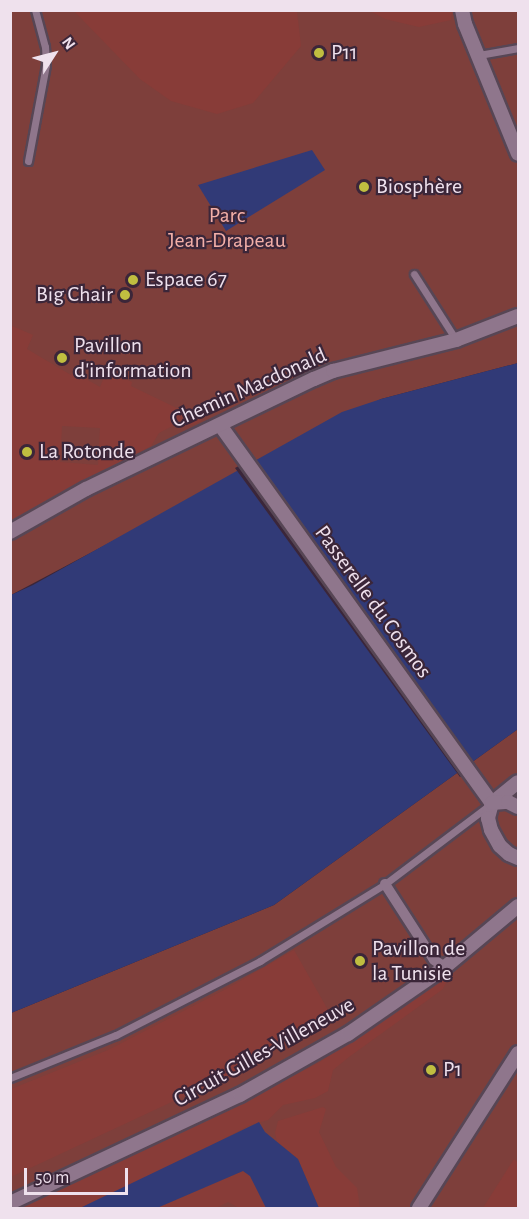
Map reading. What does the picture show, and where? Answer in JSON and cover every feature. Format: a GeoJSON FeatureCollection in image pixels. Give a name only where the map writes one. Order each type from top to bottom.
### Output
{"type":"FeatureCollection","features":[{"type":"Feature","properties":{"kind":"street"},"geometry":{"type":"LineString","coordinates":[[462,10],[519,154]]}},
{"type":"Feature","properties":{"kind":"street","name":"Chemin Macdonald"},"geometry":{"type":"LineString","coordinates":[[10,532],[86,489],[192,436],[333,371],[456,340],[519,316]]}},
{"type":"Feature","properties":{"kind":"street","name":"Passerelle du Cosmos"},"geometry":{"type":"LineString","coordinates":[[220,425],[492,803]]}},
{"type":"Feature","properties":{"kind":"street"},"geometry":{"type":"LineString","coordinates":[[519,782],[492,803],[488,818],[491,830],[500,846],[509,854],[519,858]]}},
{"type":"Feature","properties":{"kind":"street"},"geometry":{"type":"LineString","coordinates":[[492,803],[508,802],[519,807]]}},
{"type":"Feature","properties":{"kind":"street"},"geometry":{"type":"LineString","coordinates":[[385,884],[434,960],[445,967]]}},
{"type":"Feature","properties":{"kind":"street","name":"Circuit Gilles-Villeneuve"},"geometry":{"type":"LineString","coordinates":[[10,1203],[240,1095],[348,1034],[445,967],[519,906]]}},
{"type":"Feature","properties":{"kind":"street"},"geometry":{"type":"LineString","coordinates":[[419,1209],[519,1053]]}},
{"type":"Feature","properties":{"kind":"lane"},"geometry":{"type":"LineString","coordinates":[[28,161],[46,65],[45,46],[35,10]]}},
{"type":"Feature","properties":{"kind":"lane"},"geometry":{"type":"LineString","coordinates":[[479,55],[519,48]]}},
{"type":"Feature","properties":{"kind":"lane"},"geometry":{"type":"LineString","coordinates":[[414,274],[456,340]]}},
{"type":"Feature","properties":{"kind":"lane"},"geometry":{"type":"LineString","coordinates":[[10,1078],[116,1035],[204,992],[269,956],[385,884],[492,803]]}},
{"type":"Feature","properties":{"kind":"green space","name":"Parc Jean-Drapeau"},"geometry":{"type":"Polygon","coordinates":[[[11,11],[518,11],[518,363],[381,399],[11,595],[11,11]]]}},
{"type":"Feature","properties":{"kind":"green space"},"geometry":{"type":"Polygon","coordinates":[[[518,729],[518,1208],[11,1208],[11,1013],[274,905],[518,729]]]}},
{"type":"Feature","properties":{"kind":"shaded area"},"geometry":{"type":"Polygon","coordinates":[[[74,11],[297,11],[301,46],[253,103],[217,114],[171,101],[140,79],[74,11]]]}},
{"type":"Feature","properties":{"kind":"shaded area"},"geometry":{"type":"Polygon","coordinates":[[[370,11],[452,11],[451,20],[419,27],[385,19],[370,11]]]}},
{"type":"Feature","properties":{"kind":"shaded area"},"geometry":{"type":"Polygon","coordinates":[[[10,325],[33,335],[27,349],[71,375],[74,372],[100,387],[107,370],[132,382],[131,386],[187,413],[197,413],[202,421],[192,425],[178,423],[159,433],[151,446],[11,523],[10,325]],[[62,426],[60,462],[98,465],[100,428],[62,426]]]}},
{"type":"Feature","properties":{"kind":"shaded area"},"geometry":{"type":"Polygon","coordinates":[[[294,950],[332,1017],[238,1071],[11,1177],[11,1089],[108,1050],[226,989],[294,950]]]}},
{"type":"Feature","properties":{"kind":"shaded area"},"geometry":{"type":"Polygon","coordinates":[[[442,978],[446,983],[443,989],[333,1070],[328,1091],[315,1098],[283,1105],[268,1120],[250,1125],[178,1163],[80,1208],[22,1208],[214,1117],[320,1062],[442,978]]]}},
{"type":"Feature","properties":{"kind":"shaded area"},"geometry":{"type":"Polygon","coordinates":[[[323,1107],[326,1109],[319,1132],[336,1167],[357,1188],[360,1208],[319,1208],[298,1159],[277,1142],[275,1133],[278,1121],[323,1107]]]}},
{"type":"Feature","properties":{"kind":"shaded area"},"geometry":{"type":"Polygon","coordinates":[[[514,1159],[518,1163],[518,1208],[483,1208],[514,1159]]]}},
{"type":"Feature","properties":{"kind":"shaded area"},"geometry":{"type":"Polygon","coordinates":[[[243,1171],[250,1176],[266,1208],[239,1208],[228,1202],[216,1208],[157,1208],[243,1171]]]}},
{"type":"Feature","properties":{"kind":"water"},"geometry":{"type":"Polygon","coordinates":[[[312,150],[325,170],[226,231],[198,185],[312,150]]]}},
{"type":"Feature","properties":{"kind":"water"},"geometry":{"type":"Polygon","coordinates":[[[518,363],[518,729],[274,905],[11,1013],[11,595],[33,585],[342,412],[381,399],[518,363]]]}},
{"type":"Feature","properties":{"kind":"water"},"geometry":{"type":"Polygon","coordinates":[[[259,1122],[265,1132],[298,1159],[319,1208],[266,1208],[250,1176],[243,1171],[157,1208],[80,1208],[259,1122]]]}},
{"type":"Feature","properties":{"kind":"pier"},"geometry":{"type":"Polygon","coordinates":[[[254,458],[476,765],[460,777],[235,468],[254,458]]]}},
{"type":"Feature","properties":{"kind":"place","name":"P11"},"geometry":{"type":"Point","coordinates":[319,53]}},
{"type":"Feature","properties":{"kind":"place","name":"Biosphère"},"geometry":{"type":"Point","coordinates":[364,187]}},
{"type":"Feature","properties":{"kind":"place","name":"Espace 67"},"geometry":{"type":"Point","coordinates":[133,280]}},
{"type":"Feature","properties":{"kind":"place","name":"Big Chair"},"geometry":{"type":"Point","coordinates":[125,295]}},
{"type":"Feature","properties":{"kind":"place","name":"Pavillon d'information"},"geometry":{"type":"Point","coordinates":[62,358]}},
{"type":"Feature","properties":{"kind":"place","name":"La Rotonde"},"geometry":{"type":"Point","coordinates":[27,452]}},
{"type":"Feature","properties":{"kind":"place","name":"Pavillon de la Tunisie"},"geometry":{"type":"Point","coordinates":[360,961]}},
{"type":"Feature","properties":{"kind":"place","name":"P1"},"geometry":{"type":"Point","coordinates":[431,1070]}}]}
